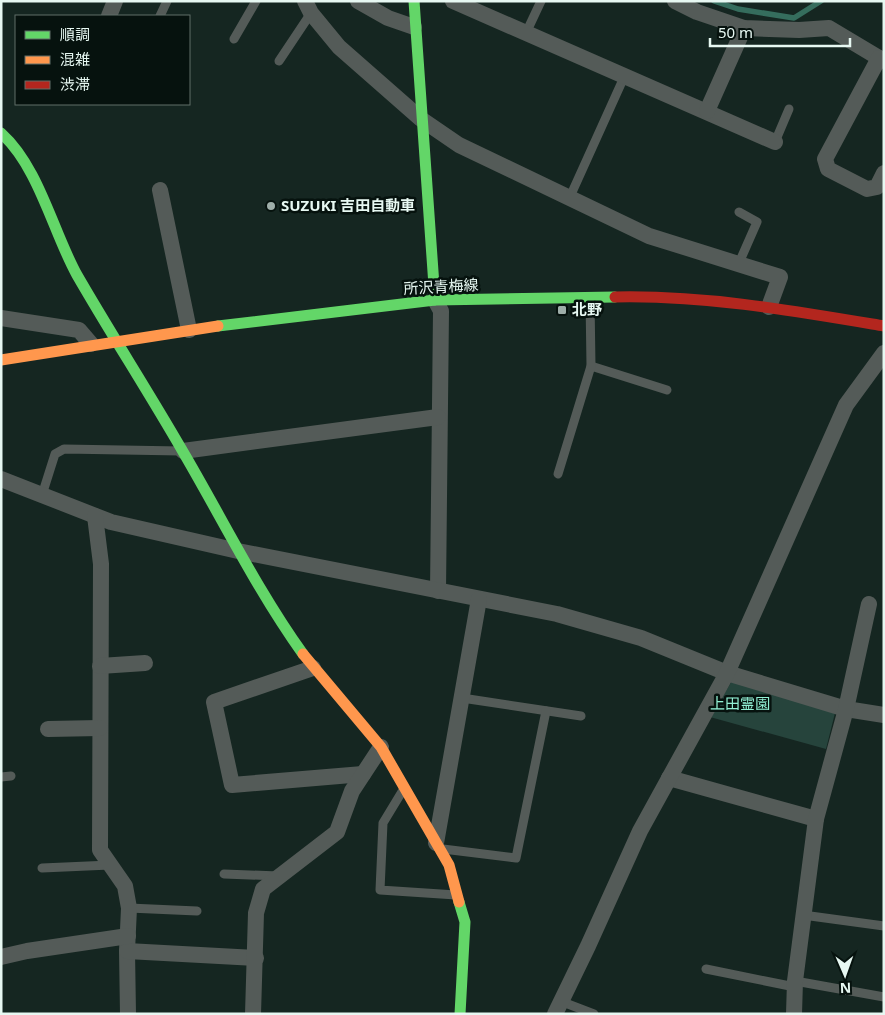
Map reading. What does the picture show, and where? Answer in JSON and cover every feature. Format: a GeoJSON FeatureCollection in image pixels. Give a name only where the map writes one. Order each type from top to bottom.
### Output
{"type":"FeatureCollection","features":[{"type":"Feature","properties":{"kind":"street"},"geometry":{"type":"LineString","coordinates":[[109,15],[115,1]]}},
{"type":"Feature","properties":{"kind":"street"},"geometry":{"type":"LineString","coordinates":[[358,1],[388,18],[414,27]]}},
{"type":"Feature","properties":{"kind":"street"},"geometry":{"type":"LineString","coordinates":[[414,1],[414,27],[435,300],[441,310],[438,417],[438,591]]}},
{"type":"Feature","properties":{"kind":"street"},"geometry":{"type":"LineString","coordinates":[[453,1],[775,142]]}},
{"type":"Feature","properties":{"kind":"street"},"geometry":{"type":"LineString","coordinates":[[675,1],[697,12],[744,28],[799,30],[829,28],[881,60],[825,159],[828,169],[867,189],[876,187],[884,173]]}},
{"type":"Feature","properties":{"kind":"street"},"geometry":{"type":"LineString","coordinates":[[308,7],[339,47],[421,119],[460,146],[649,236],[780,277],[769,307]]}},
{"type":"Feature","properties":{"kind":"street"},"geometry":{"type":"LineString","coordinates":[[707,111],[744,28]]}},
{"type":"Feature","properties":{"kind":"street"},"geometry":{"type":"LineString","coordinates":[[1,133],[11,142],[43,197],[76,273],[183,451],[238,551],[293,640],[313,668],[381,747],[449,865],[459,895],[465,922],[460,1014]]}},
{"type":"Feature","properties":{"kind":"street"},"geometry":{"type":"LineString","coordinates":[[160,190],[189,330]]}},
{"type":"Feature","properties":{"kind":"street","name":"所沢青梅線"},"geometry":{"type":"LineString","coordinates":[[1,360],[91,344],[116,342],[189,330],[435,300],[650,296],[769,307],[884,326]]}},
{"type":"Feature","properties":{"kind":"street"},"geometry":{"type":"LineString","coordinates":[[1,318],[79,330],[91,344]]}},
{"type":"Feature","properties":{"kind":"street"},"geometry":{"type":"LineString","coordinates":[[557,1007],[588,946],[640,831],[727,673],[846,405],[884,353]]}},
{"type":"Feature","properties":{"kind":"street"},"geometry":{"type":"LineString","coordinates":[[183,451],[438,417]]}},
{"type":"Feature","properties":{"kind":"street"},"geometry":{"type":"LineString","coordinates":[[1,479],[111,522],[238,551],[557,614],[641,638],[727,673],[846,709],[884,715]]}},
{"type":"Feature","properties":{"kind":"street"},"geometry":{"type":"LineString","coordinates":[[95,516],[101,564],[100,850],[125,886],[129,908],[127,943],[128,1014]]}},
{"type":"Feature","properties":{"kind":"street"},"geometry":{"type":"LineString","coordinates":[[438,846],[479,599]]}},
{"type":"Feature","properties":{"kind":"street"},"geometry":{"type":"LineString","coordinates":[[794,1014],[795,984],[816,819],[846,709],[869,604]]}},
{"type":"Feature","properties":{"kind":"street"},"geometry":{"type":"LineString","coordinates":[[100,666],[145,664]]}},
{"type":"Feature","properties":{"kind":"street"},"geometry":{"type":"LineString","coordinates":[[313,668],[214,702],[232,785],[363,774]]}},
{"type":"Feature","properties":{"kind":"street"},"geometry":{"type":"LineString","coordinates":[[48,729],[100,728]]}},
{"type":"Feature","properties":{"kind":"street"},"geometry":{"type":"LineString","coordinates":[[253,1014],[256,913],[263,889],[337,832],[352,791],[381,747]]}},
{"type":"Feature","properties":{"kind":"street"},"geometry":{"type":"LineString","coordinates":[[669,778],[816,819]]}},
{"type":"Feature","properties":{"kind":"street"},"geometry":{"type":"LineString","coordinates":[[1,957],[27,951],[127,943],[256,958]]}},
{"type":"Feature","properties":{"kind":"lane"},"geometry":{"type":"LineString","coordinates":[[160,15],[167,1]]}},
{"type":"Feature","properties":{"kind":"lane"},"geometry":{"type":"LineString","coordinates":[[234,40],[256,1]]}},
{"type":"Feature","properties":{"kind":"lane"},"geometry":{"type":"LineString","coordinates":[[526,33],[541,1]]}},
{"type":"Feature","properties":{"kind":"lane"},"geometry":{"type":"LineString","coordinates":[[279,61],[308,7]]}},
{"type":"Feature","properties":{"kind":"lane"},"geometry":{"type":"LineString","coordinates":[[569,199],[625,75]]}},
{"type":"Feature","properties":{"kind":"lane"},"geometry":{"type":"LineString","coordinates":[[775,142],[789,109]]}},
{"type":"Feature","properties":{"kind":"lane"},"geometry":{"type":"LineString","coordinates":[[739,212],[757,222],[739,263]]}},
{"type":"Feature","properties":{"kind":"lane"},"geometry":{"type":"LineString","coordinates":[[558,474],[591,366],[590,297]]}},
{"type":"Feature","properties":{"kind":"lane"},"geometry":{"type":"LineString","coordinates":[[591,366],[667,390]]}},
{"type":"Feature","properties":{"kind":"lane"},"geometry":{"type":"LineString","coordinates":[[42,495],[55,454],[64,449],[183,451]]}},
{"type":"Feature","properties":{"kind":"lane"},"geometry":{"type":"LineString","coordinates":[[462,698],[581,716]]}},
{"type":"Feature","properties":{"kind":"lane"},"geometry":{"type":"LineString","coordinates":[[438,846],[516,858],[546,711]]}},
{"type":"Feature","properties":{"kind":"lane"},"geometry":{"type":"LineString","coordinates":[[404,788],[384,823],[380,890],[459,895]]}},
{"type":"Feature","properties":{"kind":"lane"},"geometry":{"type":"LineString","coordinates":[[42,868],[110,865]]}},
{"type":"Feature","properties":{"kind":"lane"},"geometry":{"type":"LineString","coordinates":[[224,874],[280,876]]}},
{"type":"Feature","properties":{"kind":"lane"},"geometry":{"type":"LineString","coordinates":[[129,908],[197,911]]}},
{"type":"Feature","properties":{"kind":"lane"},"geometry":{"type":"LineString","coordinates":[[803,915],[884,926]]}},
{"type":"Feature","properties":{"kind":"lane"},"geometry":{"type":"LineString","coordinates":[[706,969],[884,997]]}},
{"type":"Feature","properties":{"kind":"lane"},"geometry":{"type":"LineString","coordinates":[[557,1007],[594,1014]]}},
{"type":"Feature","properties":{"kind":"green space","name":"上田霊園"},"geometry":{"type":"Polygon","coordinates":[[[732,681],[835,713],[826,749],[710,717],[732,681]]]}},
{"type":"Feature","properties":{"kind":"waterway"},"geometry":{"type":"LineString","coordinates":[[714,1],[738,9],[794,18],[821,1]]}},
{"type":"Feature","properties":{"kind":"traffic: fast"},"geometry":{"type":"LineString","coordinates":[[414,1],[435,300]]}},
{"type":"Feature","properties":{"kind":"traffic: fast"},"geometry":{"type":"LineString","coordinates":[[1,133],[26,163],[77,275],[169,428],[270,605],[303,654]]}},
{"type":"Feature","properties":{"kind":"traffic: fast"},"geometry":{"type":"LineString","coordinates":[[218,326],[435,300],[615,297]]}},
{"type":"Feature","properties":{"kind":"traffic: fast"},"geometry":{"type":"LineString","coordinates":[[459,902],[465,922],[460,1014]]}},
{"type":"Feature","properties":{"kind":"traffic: slow"},"geometry":{"type":"LineString","coordinates":[[1,360],[218,326]]}},
{"type":"Feature","properties":{"kind":"traffic: slow"},"geometry":{"type":"LineString","coordinates":[[303,654],[381,747],[449,865],[459,902]]}},
{"type":"Feature","properties":{"kind":"traffic: jam"},"geometry":{"type":"LineString","coordinates":[[615,297],[716,301],[884,326]]}},
{"type":"Feature","properties":{"kind":"place","name":"SUZUKI 吉田自動車"},"geometry":{"type":"Point","coordinates":[271,206]}},
{"type":"Feature","properties":{"kind":"place","name":"北野"},"geometry":{"type":"Point","coordinates":[562,310]}}]}
